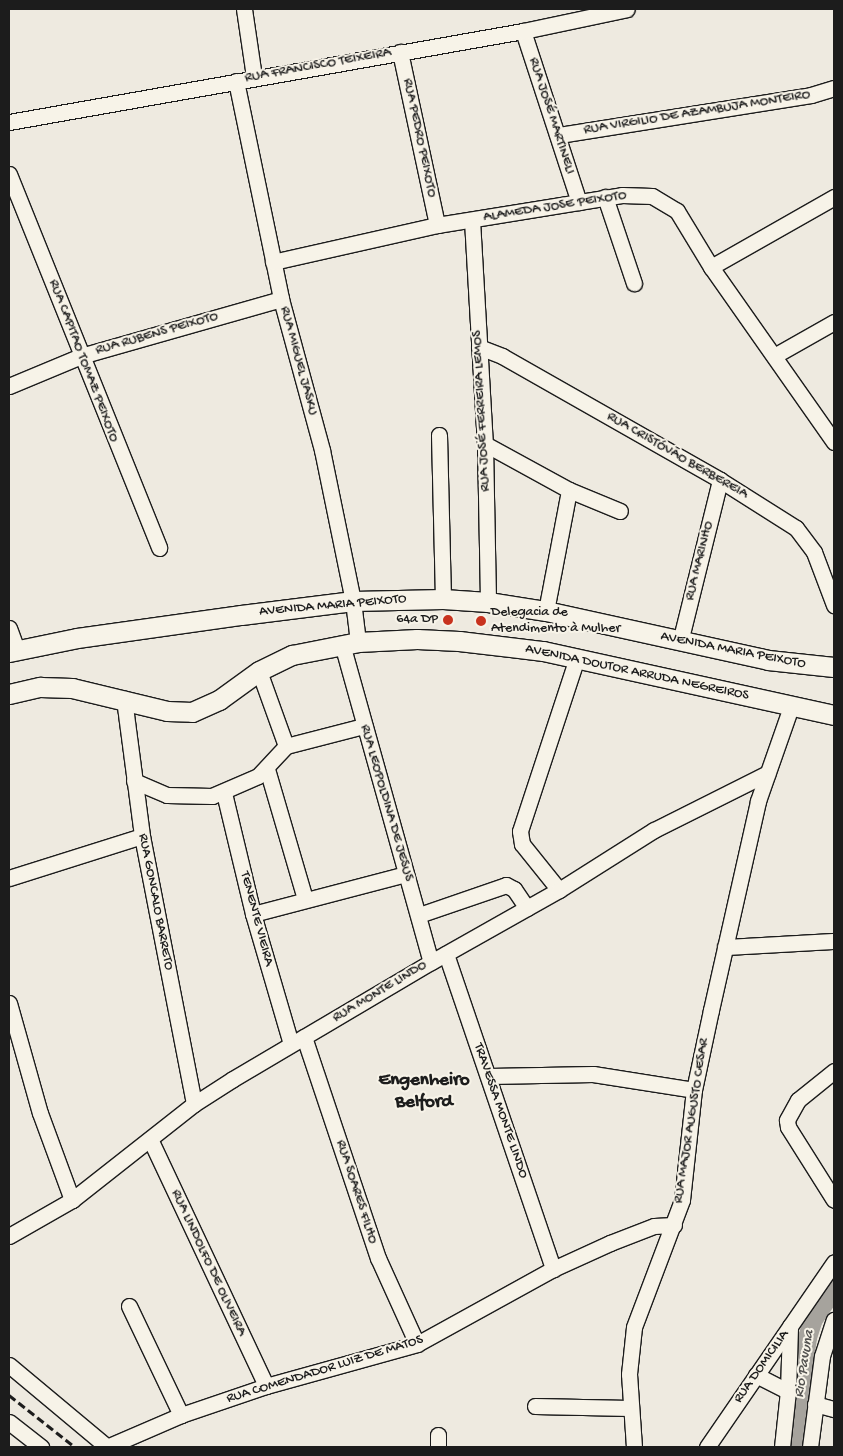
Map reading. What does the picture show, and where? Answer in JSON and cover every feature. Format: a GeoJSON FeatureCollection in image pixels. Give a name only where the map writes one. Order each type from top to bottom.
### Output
{"type":"FeatureCollection","features":[{"type":"Feature","properties":{"kind":"main road","name":"AVENIDA MARIA PEIXOTO"},"geometry":{"type":"LineString","coordinates":[[13,651],[77,638],[353,601],[443,599],[488,602],[546,611],[768,660],[834,667]]}},
{"type":"Feature","properties":{"kind":"main road","name":"AVENIDA DOUTOR ARRUDA NEGREIROS"},"geometry":{"type":"LineString","coordinates":[[9,694],[55,686],[124,699],[167,711],[192,712],[219,700],[259,671],[292,655],[350,643],[460,641],[577,658],[791,707],[834,715]]}},
{"type":"Feature","properties":{"kind":"street"},"geometry":{"type":"LineString","coordinates":[[244,9],[254,77]]}},
{"type":"Feature","properties":{"kind":"street","name":"RUA FRANCISCO TEIXEIRA"},"geometry":{"type":"LineString","coordinates":[[9,122],[254,77],[523,31],[627,9]]}},
{"type":"Feature","properties":{"kind":"street","name":"RUA JOSÉ MARTINELI"},"geometry":{"type":"LineString","coordinates":[[523,31],[559,136],[578,202]]}},
{"type":"Feature","properties":{"kind":"street","name":"RUA PEDRO PEIXOTO"},"geometry":{"type":"LineString","coordinates":[[400,52],[437,225]]}},
{"type":"Feature","properties":{"kind":"street","name":"RUA MIGUEL JASKU"},"geometry":{"type":"LineString","coordinates":[[236,81],[281,299],[322,450],[353,601],[350,643]]}},
{"type":"Feature","properties":{"kind":"street","name":"RUA VIRGILIO DE AZAMBUJA MONTEIRO"},"geometry":{"type":"LineString","coordinates":[[559,136],[811,95],[834,88]]}},
{"type":"Feature","properties":{"kind":"street","name":"RUA CAPITAO TOMAZ PEIXOTO"},"geometry":{"type":"LineString","coordinates":[[9,174],[159,548]]}},
{"type":"Feature","properties":{"kind":"street","name":"ALAMEDA JOSE PEIXOTO"},"geometry":{"type":"LineString","coordinates":[[273,262],[437,225],[605,197],[637,194],[665,202],[677,211],[712,267],[774,356],[832,434]]}},
{"type":"Feature","properties":{"kind":"street"},"geometry":{"type":"LineString","coordinates":[[605,197],[634,283]]}},
{"type":"Feature","properties":{"kind":"street"},"geometry":{"type":"LineString","coordinates":[[712,267],[834,197]]}},
{"type":"Feature","properties":{"kind":"street","name":"RUA JOSÉ FERREIRA LEMOS"},"geometry":{"type":"LineString","coordinates":[[472,220],[485,444],[488,602]]}},
{"type":"Feature","properties":{"kind":"street","name":"RUA RUBENS PEIXOTO"},"geometry":{"type":"LineString","coordinates":[[9,386],[81,356],[281,299]]}},
{"type":"Feature","properties":{"kind":"street"},"geometry":{"type":"LineString","coordinates":[[774,356],[834,322]]}},
{"type":"Feature","properties":{"kind":"street","name":"RUA CRISTÓVÃO BERBEREIA"},"geometry":{"type":"LineString","coordinates":[[479,347],[502,356],[720,480],[796,528],[830,576],[834,605]]}},
{"type":"Feature","properties":{"kind":"street"},"geometry":{"type":"LineString","coordinates":[[439,435],[443,599]]}},
{"type":"Feature","properties":{"kind":"street"},"geometry":{"type":"LineString","coordinates":[[485,444],[569,490],[620,511]]}},
{"type":"Feature","properties":{"kind":"street","name":"RUA MARINHO"},"geometry":{"type":"LineString","coordinates":[[680,642],[720,480]]}},
{"type":"Feature","properties":{"kind":"street"},"geometry":{"type":"LineString","coordinates":[[546,611],[569,490]]}},
{"type":"Feature","properties":{"kind":"street"},"geometry":{"type":"LineString","coordinates":[[9,628],[13,651]]}},
{"type":"Feature","properties":{"kind":"street","name":"RUA LEOPOLDINA DE JESUS"},"geometry":{"type":"LineString","coordinates":[[350,643],[364,726],[419,914],[430,962]]}},
{"type":"Feature","properties":{"kind":"street"},"geometry":{"type":"LineString","coordinates":[[559,890],[522,844],[520,831],[577,658]]}},
{"type":"Feature","properties":{"kind":"street"},"geometry":{"type":"LineString","coordinates":[[259,671],[286,746]]}},
{"type":"Feature","properties":{"kind":"street","name":"RUA GONCALO BARRETO"},"geometry":{"type":"LineString","coordinates":[[124,699],[142,836],[194,1104]]}},
{"type":"Feature","properties":{"kind":"street","name":"RUA MAJOR AUGUSTO CESAR"},"geometry":{"type":"LineString","coordinates":[[634,1447],[628,1374],[634,1327],[674,1225],[684,1186],[694,1090],[725,947],[758,801],[791,707]]}},
{"type":"Feature","properties":{"kind":"street"},"geometry":{"type":"LineString","coordinates":[[134,781],[180,796],[212,796],[224,793],[267,769],[286,746],[364,726]]}},
{"type":"Feature","properties":{"kind":"street"},"geometry":{"type":"LineString","coordinates":[[267,769],[305,899]]}},
{"type":"Feature","properties":{"kind":"street","name":"RUA MONTE LINDO"},"geometry":{"type":"LineString","coordinates":[[9,1236],[72,1200],[194,1104],[298,1040],[430,962],[559,890],[654,830],[768,773]]}},
{"type":"Feature","properties":{"kind":"street","name":"TENENTE VIEIRA"},"geometry":{"type":"LineString","coordinates":[[224,793],[253,914],[298,1040]]}},
{"type":"Feature","properties":{"kind":"street"},"geometry":{"type":"LineString","coordinates":[[9,878],[142,836]]}},
{"type":"Feature","properties":{"kind":"street"},"geometry":{"type":"LineString","coordinates":[[253,914],[406,874]]}},
{"type":"Feature","properties":{"kind":"street"},"geometry":{"type":"LineString","coordinates":[[419,914],[506,885],[514,889],[527,908]]}},
{"type":"Feature","properties":{"kind":"street"},"geometry":{"type":"LineString","coordinates":[[725,947],[834,941]]}},
{"type":"Feature","properties":{"kind":"street","name":"TRAVESSA MONTE LINDO"},"geometry":{"type":"LineString","coordinates":[[446,954],[553,1269]]}},
{"type":"Feature","properties":{"kind":"street"},"geometry":{"type":"LineString","coordinates":[[9,1003],[40,1113],[72,1200]]}},
{"type":"Feature","properties":{"kind":"street","name":"RUA SOARES FILHO"},"geometry":{"type":"LineString","coordinates":[[298,1040],[378,1258],[417,1344]]}},
{"type":"Feature","properties":{"kind":"street"},"geometry":{"type":"LineString","coordinates":[[834,1071],[798,1100],[787,1120],[788,1127],[834,1200]]}},
{"type":"Feature","properties":{"kind":"street"},"geometry":{"type":"LineString","coordinates":[[489,1076],[593,1074],[694,1090]]}},
{"type":"Feature","properties":{"kind":"street","name":"RUA LINDOLFO DE OLIVEIRA"},"geometry":{"type":"LineString","coordinates":[[150,1139],[266,1386]]}},
{"type":"Feature","properties":{"kind":"street","name":"RUA COMENDADOR LUIZ DE MATOS"},"geometry":{"type":"LineString","coordinates":[[107,1447],[181,1415],[266,1386],[417,1344],[553,1269],[635,1232],[654,1226],[674,1225]]}},
{"type":"Feature","properties":{"kind":"street","name":"RUA DOMICILIA"},"geometry":{"type":"LineString","coordinates":[[707,1447],[834,1262]]}},
{"type":"Feature","properties":{"kind":"street"},"geometry":{"type":"LineString","coordinates":[[129,1306],[181,1415]]}},
{"type":"Feature","properties":{"kind":"street"},"geometry":{"type":"LineString","coordinates":[[810,1447],[822,1356],[834,1320]]}},
{"type":"Feature","properties":{"kind":"street"},"geometry":{"type":"LineString","coordinates":[[782,1447],[788,1391],[790,1326]]}},
{"type":"Feature","properties":{"kind":"street"},"geometry":{"type":"LineString","coordinates":[[9,1365],[107,1447]]}},
{"type":"Feature","properties":{"kind":"street"},"geometry":{"type":"LineString","coordinates":[[756,1376],[788,1391]]}},
{"type":"Feature","properties":{"kind":"street"},"geometry":{"type":"LineString","coordinates":[[815,1404],[834,1409]]}},
{"type":"Feature","properties":{"kind":"street"},"geometry":{"type":"LineString","coordinates":[[535,1406],[630,1408]]}},
{"type":"Feature","properties":{"kind":"street"},"geometry":{"type":"LineString","coordinates":[[9,1422],[41,1447]]}},
{"type":"Feature","properties":{"kind":"waterway","name":"Rio Pavuna"},"geometry":{"type":"LineString","coordinates":[[792,1447],[807,1337],[813,1319],[834,1288]]}},
{"type":"Feature","properties":{"kind":"railway"},"geometry":{"type":"LineString","coordinates":[[9,1395],[75,1447]]}},
{"type":"Feature","properties":{"kind":"place","name":"64a DP"},"geometry":{"type":"Point","coordinates":[448,620]}},
{"type":"Feature","properties":{"kind":"place","name":"Delegacia de Atendimento à Mulher"},"geometry":{"type":"Point","coordinates":[481,621]}},
{"type":"Feature","properties":{"kind":"district","name":"Engenheiro Belford"},"geometry":{"type":"Point","coordinates":[424,1092]}}]}
